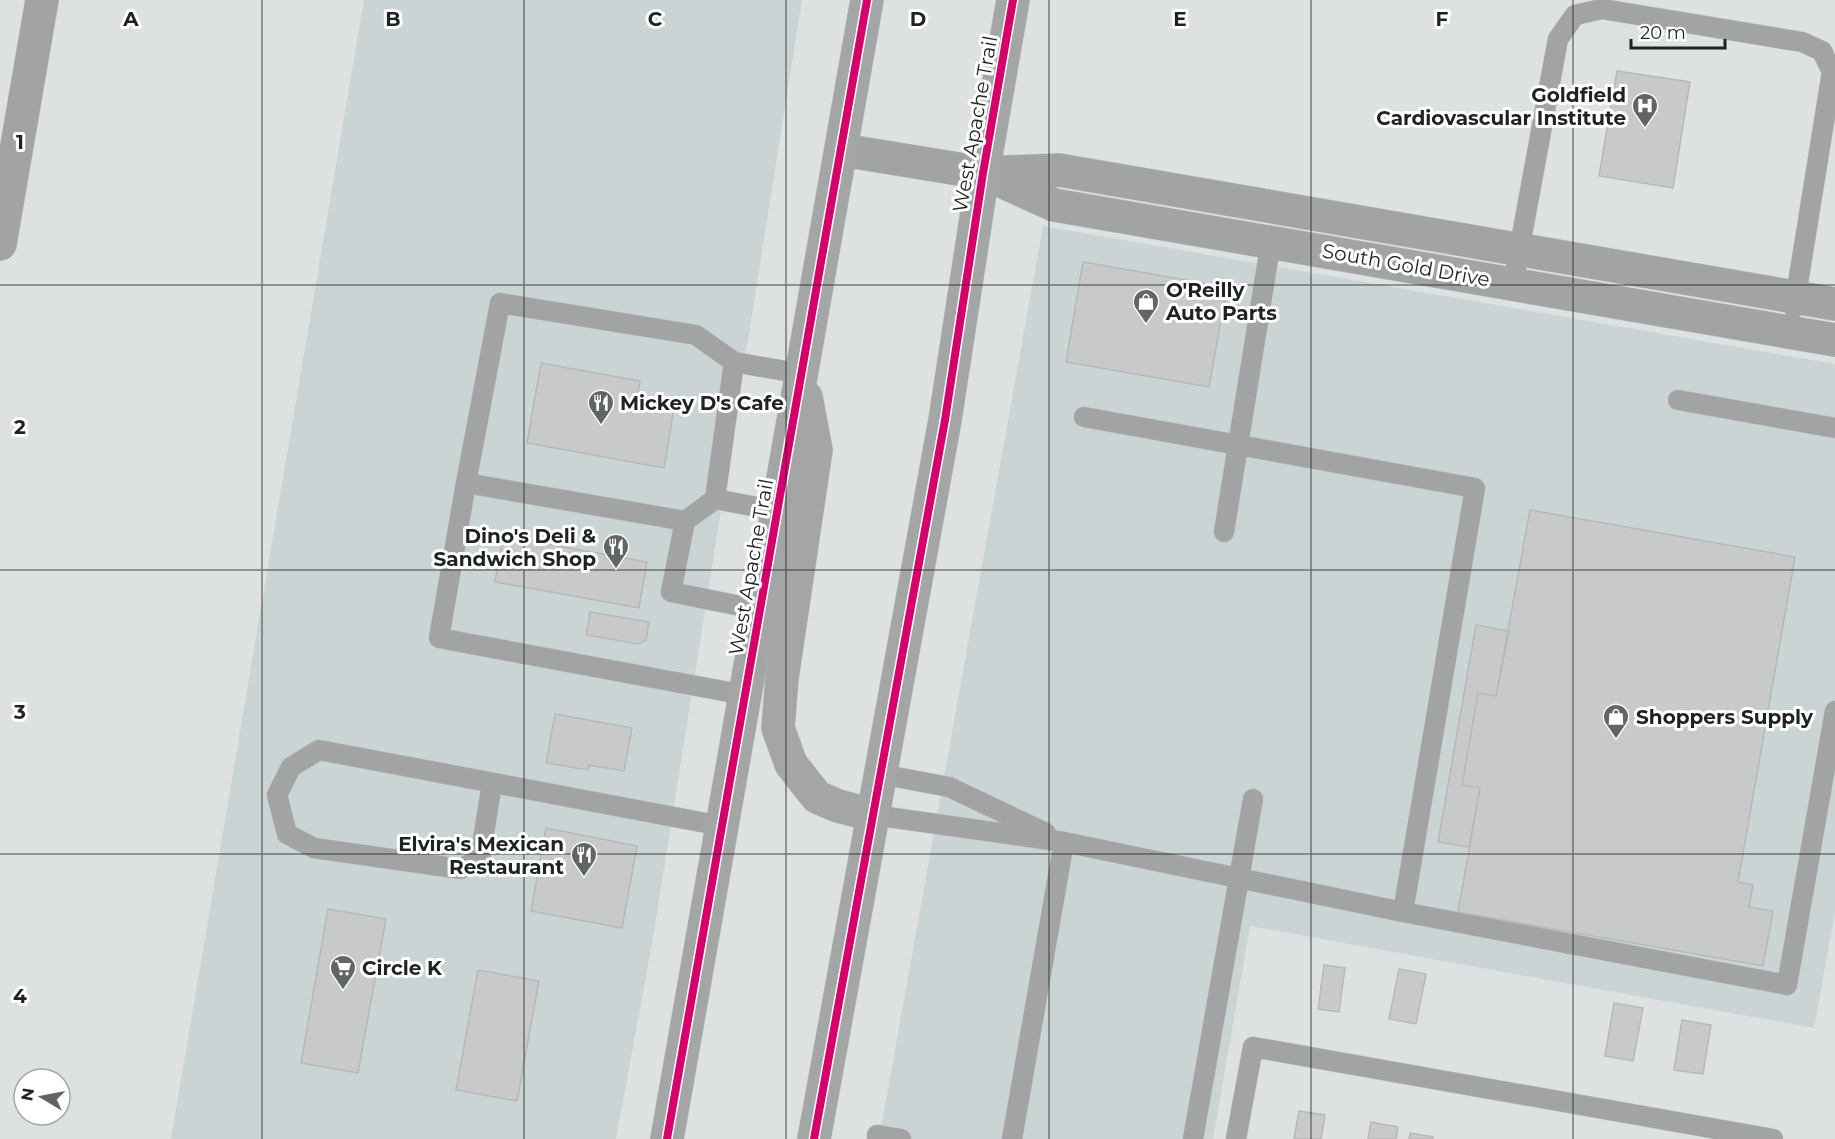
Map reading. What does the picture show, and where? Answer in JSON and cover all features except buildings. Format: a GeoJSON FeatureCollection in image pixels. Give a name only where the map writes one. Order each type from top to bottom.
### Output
{"type":"FeatureCollection","features":[{"type":"Feature","properties":{"kind":"main road","name":"West Apache Trail"},"geometry":{"type":"LineString","coordinates":[[667,1139],[867,0]]}},
{"type":"Feature","properties":{"kind":"main road","name":"West Apache Trail"},"geometry":{"type":"LineString","coordinates":[[813,1139],[945,420],[983,173],[1014,0]]}},
{"type":"Feature","properties":{"kind":"main road"},"geometry":{"type":"LineString","coordinates":[[802,374],[816,450],[782,678],[778,728],[791,764],[817,797],[838,806],[873,815]]}},
{"type":"Feature","properties":{"kind":"street"},"geometry":{"type":"LineString","coordinates":[[1,229],[42,0]]}},
{"type":"Feature","properties":{"kind":"street","name":"South Gold Drive"},"geometry":{"type":"LineString","coordinates":[[842,150],[983,173],[1059,170],[1835,304]]}},
{"type":"Feature","properties":{"kind":"street","name":"South Gold Drive"},"geometry":{"type":"LineString","coordinates":[[983,173],[1054,205],[1835,340]]}},
{"type":"Feature","properties":{"kind":"street"},"geometry":{"type":"LineString","coordinates":[[1271,242],[1278,207]]}},
{"type":"Feature","properties":{"kind":"lane"},"geometry":{"type":"LineString","coordinates":[[1513,284],[1558,39],[1575,15],[1602,9],[1802,42],[1822,51],[1832,72],[1790,333]]}},
{"type":"Feature","properties":{"kind":"lane"},"geometry":{"type":"LineString","coordinates":[[1224,532],[1271,242]]}},
{"type":"Feature","properties":{"kind":"lane"},"geometry":{"type":"LineString","coordinates":[[745,695],[439,638],[466,483],[500,303],[696,335],[734,362],[802,374]]}},
{"type":"Feature","properties":{"kind":"lane"},"geometry":{"type":"LineString","coordinates":[[734,362],[714,499],[685,521],[671,592],[760,610]]}},
{"type":"Feature","properties":{"kind":"lane"},"geometry":{"type":"LineString","coordinates":[[1678,400],[1835,428]]}},
{"type":"Feature","properties":{"kind":"lane"},"geometry":{"type":"LineString","coordinates":[[1083,417],[1475,488],[1403,912]]}},
{"type":"Feature","properties":{"kind":"lane"},"geometry":{"type":"LineString","coordinates":[[466,483],[685,521]]}},
{"type":"Feature","properties":{"kind":"lane"},"geometry":{"type":"LineString","coordinates":[[714,499],[778,511]]}},
{"type":"Feature","properties":{"kind":"lane"},"geometry":{"type":"LineString","coordinates":[[873,815],[1064,842],[1403,912],[1787,985],[1835,711]]}},
{"type":"Feature","properties":{"kind":"lane"},"geometry":{"type":"LineString","coordinates":[[492,783],[480,858],[460,869],[314,848],[287,834],[277,795],[291,766],[319,750],[722,825]]}},
{"type":"Feature","properties":{"kind":"lane"},"geometry":{"type":"LineString","coordinates":[[880,774],[949,787],[1064,842]]}},
{"type":"Feature","properties":{"kind":"lane"},"geometry":{"type":"LineString","coordinates":[[1193,1139],[1252,799]]}},
{"type":"Feature","properties":{"kind":"lane"},"geometry":{"type":"LineString","coordinates":[[1012,1139],[1064,842]]}},
{"type":"Feature","properties":{"kind":"lane"},"geometry":{"type":"LineString","coordinates":[[1236,1139],[1253,1047],[1773,1139]]}},
{"type":"Feature","properties":{"kind":"lane"},"geometry":{"type":"LineString","coordinates":[[877,1139],[877,1136],[901,1139]]}},
{"type":"Feature","properties":{"kind":"shaded area"},"geometry":{"type":"Polygon","coordinates":[[[364,0],[802,0],[653,938],[616,1139],[171,1139],[364,0]]]}},
{"type":"Feature","properties":{"kind":"shaded area"},"geometry":{"type":"Polygon","coordinates":[[[1043,226],[1835,364],[1835,912],[1814,1028],[1250,926],[1213,1139],[879,1139],[1043,226]]]}},
{"type":"Feature","properties":{"kind":"cycle path"},"geometry":{"type":"LineString","coordinates":[[667,1139],[867,0]]}},
{"type":"Feature","properties":{"kind":"cycle path"},"geometry":{"type":"LineString","coordinates":[[814,1139],[945,420],[983,173],[1013,0]]}},
{"type":"Feature","properties":{"kind":"place","name":"Goldfield Cardiovascular Institute"},"geometry":{"type":"Point","coordinates":[1645,129]}},
{"type":"Feature","properties":{"kind":"place","name":"O'Reilly Auto Parts"},"geometry":{"type":"Point","coordinates":[1146,325]}},
{"type":"Feature","properties":{"kind":"place","name":"Mickey D's Cafe"},"geometry":{"type":"Point","coordinates":[601,426]}},
{"type":"Feature","properties":{"kind":"place","name":"Dino's Deli & Sandwich Shop"},"geometry":{"type":"Point","coordinates":[616,570]}},
{"type":"Feature","properties":{"kind":"place","name":"Shoppers Supply"},"geometry":{"type":"Point","coordinates":[1616,740]}},
{"type":"Feature","properties":{"kind":"place","name":"Elvira's Mexican Restaurant"},"geometry":{"type":"Point","coordinates":[584,878]}},
{"type":"Feature","properties":{"kind":"place","name":"Circle K"},"geometry":{"type":"Point","coordinates":[343,991]}}]}
